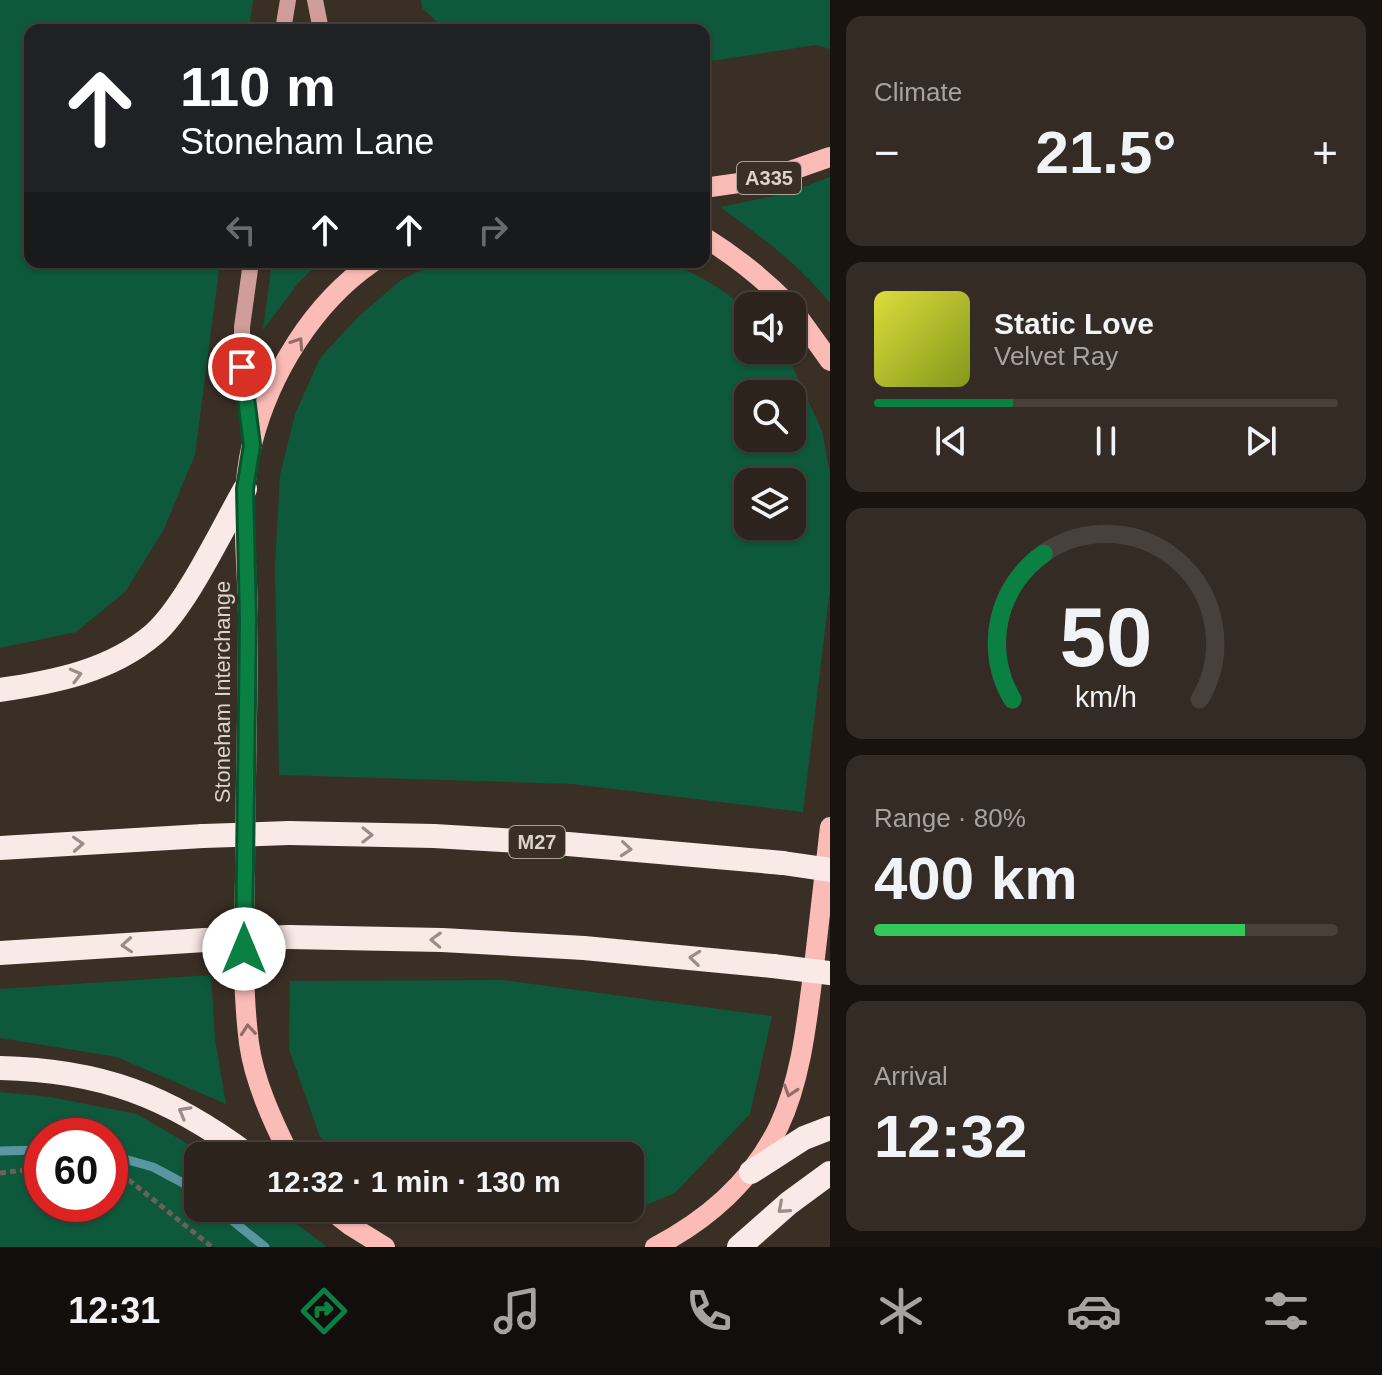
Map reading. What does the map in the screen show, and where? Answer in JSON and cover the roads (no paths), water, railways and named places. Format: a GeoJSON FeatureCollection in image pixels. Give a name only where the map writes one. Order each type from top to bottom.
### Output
{"type":"FeatureCollection","features":[{"type":"Feature","properties":{"kind":"highway"},"geometry":{"type":"LineString","coordinates":[[0,690],[85,673],[124,654],[154,634],[183,597],[245,489]]}},
{"type":"Feature","properties":{"kind":"highway","name":"M27"},"geometry":{"type":"LineString","coordinates":[[0,848],[289,833],[434,836],[568,844],[830,870]]}},
{"type":"Feature","properties":{"kind":"highway"},"geometry":{"type":"LineString","coordinates":[[0,953],[289,937],[442,940],[584,948],[830,973]]}},
{"type":"Feature","properties":{"kind":"highway"},"geometry":{"type":"LineString","coordinates":[[0,1068],[33,1068],[117,1083],[163,1101],[230,1142]]}},
{"type":"Feature","properties":{"kind":"highway"},"geometry":{"type":"LineString","coordinates":[[751,1172],[804,1138],[830,1128]]}},
{"type":"Feature","properties":{"kind":"highway"},"geometry":{"type":"LineString","coordinates":[[739,1247],[789,1203],[830,1173]]}},
{"type":"Feature","properties":{"kind":"main road","name":"A335"},"geometry":{"type":"LineString","coordinates":[[710,187],[767,179],[830,157]]}},
{"type":"Feature","properties":{"kind":"main road"},"geometry":{"type":"LineString","coordinates":[[710,241],[730,253],[777,292]]}},
{"type":"Feature","properties":{"kind":"main road","name":"Stoneham Interchange"},"geometry":{"type":"LineString","coordinates":[[284,1142],[264,1094],[250,1046],[244,978],[248,619],[245,489],[252,445],[268,395],[317,314],[346,281],[364,268]]}},
{"type":"Feature","properties":{"kind":"main road"},"geometry":{"type":"LineString","coordinates":[[806,328],[830,361]]}},
{"type":"Feature","properties":{"kind":"main road"},"geometry":{"type":"LineString","coordinates":[[655,1247],[678,1239],[719,1205],[751,1172],[779,1126],[795,1079],[808,1015],[830,827]]}},
{"type":"Feature","properties":{"kind":"main road"},"geometry":{"type":"LineString","coordinates":[[348,1222],[385,1247]]}},
{"type":"Feature","properties":{"kind":"street"},"geometry":{"type":"LineString","coordinates":[[284,24],[288,0]]}},
{"type":"Feature","properties":{"kind":"street"},"geometry":{"type":"LineString","coordinates":[[315,0],[320,24]]}},
{"type":"Feature","properties":{"kind":"street"},"geometry":{"type":"LineString","coordinates":[[250,268],[242,327],[242,367],[252,445]]}},
{"type":"Feature","properties":{"kind":"waterway"},"geometry":{"type":"LineString","coordinates":[[0,1151],[24,1150]]}},
{"type":"Feature","properties":{"kind":"waterway"},"geometry":{"type":"LineString","coordinates":[[128,1160],[153,1167],[184,1184]]}},
{"type":"Feature","properties":{"kind":"waterway"},"geometry":{"type":"LineString","coordinates":[[234,1222],[265,1247]]}}]}
